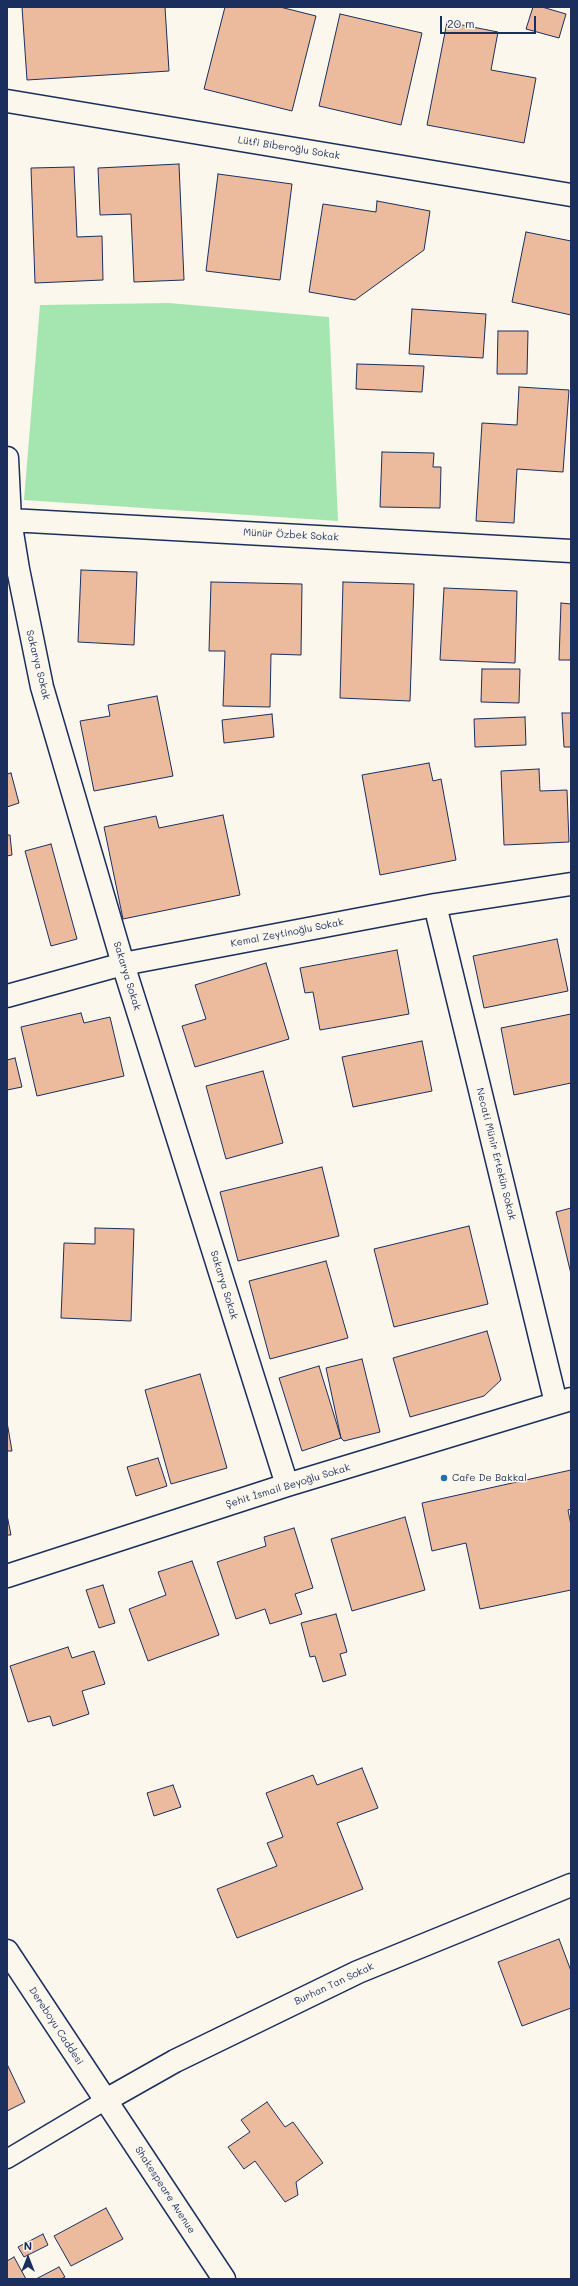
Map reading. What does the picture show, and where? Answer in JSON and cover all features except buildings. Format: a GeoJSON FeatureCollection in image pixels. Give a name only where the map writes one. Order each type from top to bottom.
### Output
{"type":"FeatureCollection","features":[{"type":"Feature","properties":{"kind":"street","name":"Lütfi Biberoğlu Sokak"},"geometry":{"type":"LineString","coordinates":[[7,101],[571,195]]}},
{"type":"Feature","properties":{"kind":"street","name":"Sakarya Sokak"},"geometry":{"type":"LineString","coordinates":[[7,458],[10,520],[28,626],[42,687],[123,964],[287,1485]]}},
{"type":"Feature","properties":{"kind":"street","name":"Münür Özbek Sokak"},"geometry":{"type":"LineString","coordinates":[[10,520],[571,551]]}},
{"type":"Feature","properties":{"kind":"street","name":"Kemal Zeytinoğlu Sokak"},"geometry":{"type":"LineString","coordinates":[[7,996],[123,964],[435,905],[571,884]]}},
{"type":"Feature","properties":{"kind":"street","name":"Necati Münir Ertekün Sokak"},"geometry":{"type":"LineString","coordinates":[[435,905],[564,1401]]}},
{"type":"Feature","properties":{"kind":"street","name":"Şehit İsmail Beyoğlu Sokak"},"geometry":{"type":"LineString","coordinates":[[7,1576],[287,1485],[564,1401]]}},
{"type":"Feature","properties":{"kind":"street","name":"Burhan Tan Sokak"},"geometry":{"type":"LineString","coordinates":[[106,2100],[175,2061],[358,1972],[571,1885]]}},
{"type":"Feature","properties":{"kind":"street","name":"Dereboyu Caddesi"},"geometry":{"type":"LineString","coordinates":[[7,1951],[106,2100]]}},
{"type":"Feature","properties":{"kind":"street","name":"Shakespeare Avenue"},"geometry":{"type":"LineString","coordinates":[[106,2100],[224,2279]]}},
{"type":"Feature","properties":{"kind":"lane"},"geometry":{"type":"LineString","coordinates":[[7,2159],[106,2100]]}},
{"type":"Feature","properties":{"kind":"green space"},"geometry":{"type":"Polygon","coordinates":[[[169,303],[329,317],[338,521],[24,500],[40,305],[169,303]]]}},
{"type":"Feature","properties":{"kind":"place","name":"Cafe De Bakkal"},"geometry":{"type":"Point","coordinates":[444,1478]}}]}
